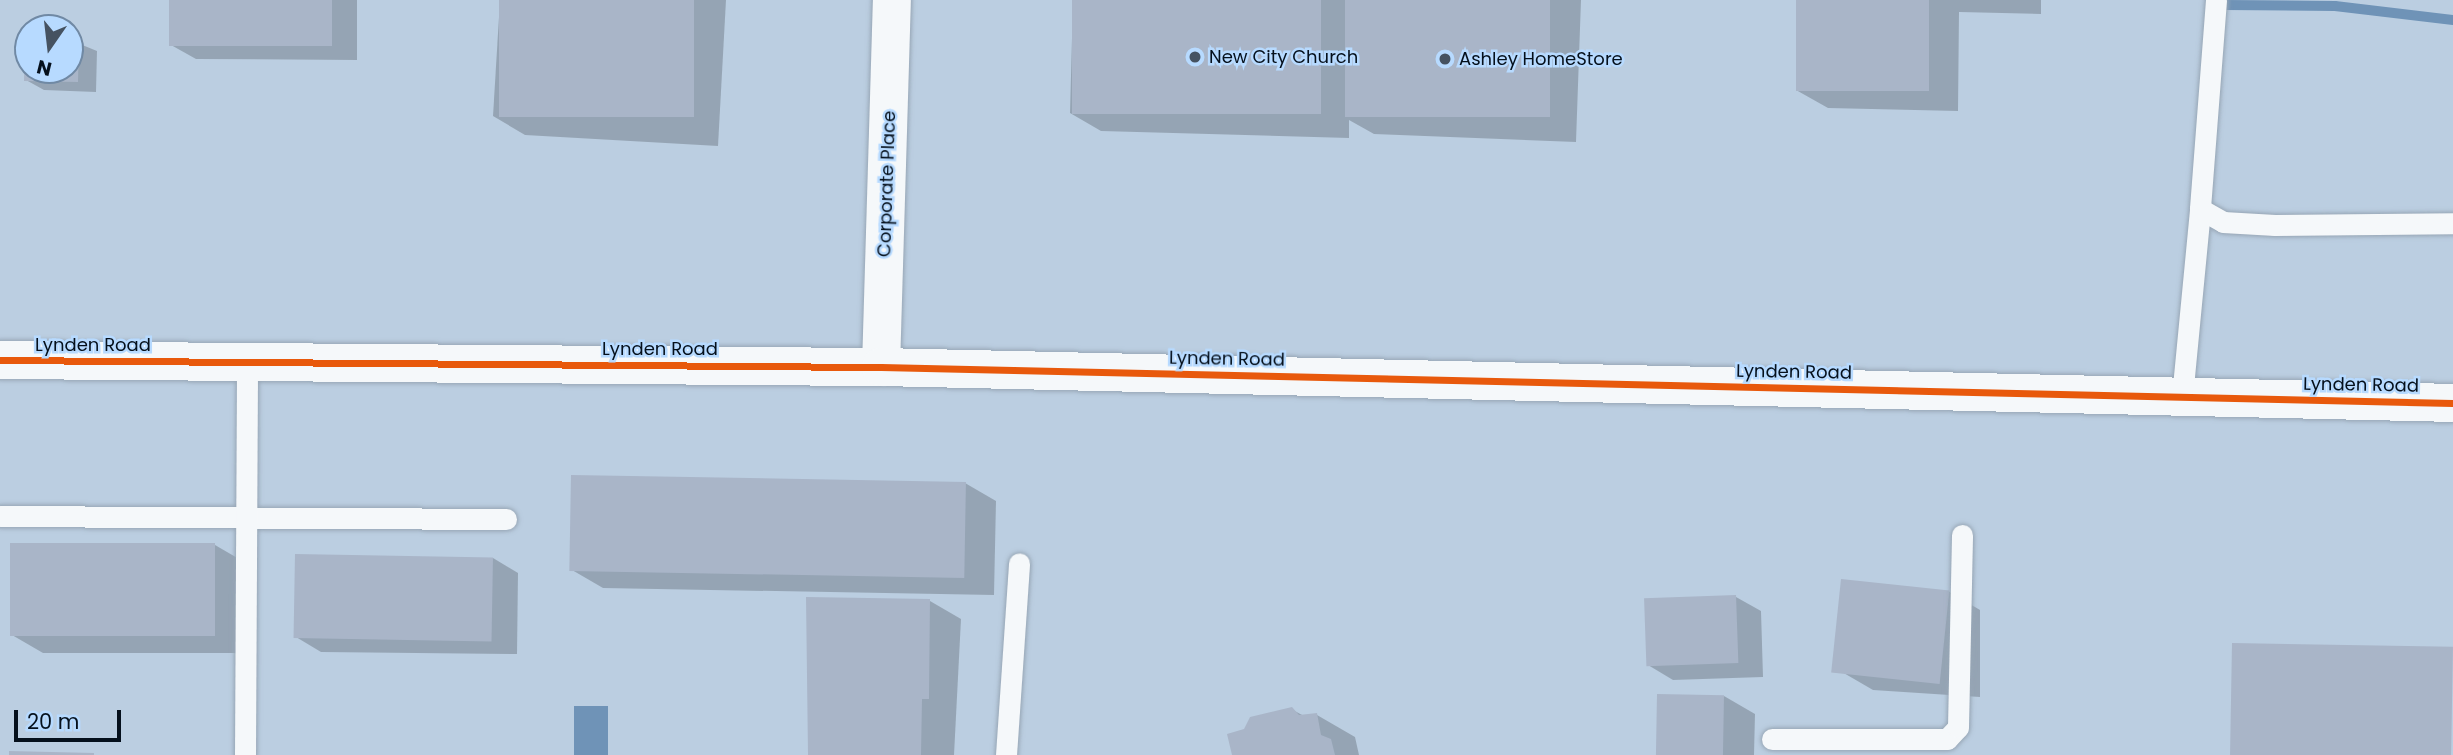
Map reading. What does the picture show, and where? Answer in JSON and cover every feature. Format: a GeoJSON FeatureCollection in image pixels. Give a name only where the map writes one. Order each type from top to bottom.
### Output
{"type":"FeatureCollection","features":[{"type":"Feature","properties":{"kind":"main road","name":"Corporate Place"},"geometry":{"type":"LineString","coordinates":[[881,367],[892,0]]}},
{"type":"Feature","properties":{"kind":"main road","name":"Lynden Road"},"geometry":{"type":"LineString","coordinates":[[0,360],[881,367],[2453,403]]}},
{"type":"Feature","properties":{"kind":"lane"},"geometry":{"type":"LineString","coordinates":[[2182,397],[2216,0]]}},
{"type":"Feature","properties":{"kind":"lane"},"geometry":{"type":"LineString","coordinates":[[2200,209],[2223,222],[2275,225],[2453,223]]}},
{"type":"Feature","properties":{"kind":"lane"},"geometry":{"type":"LineString","coordinates":[[245,755],[247,362]]}},
{"type":"Feature","properties":{"kind":"lane"},"geometry":{"type":"LineString","coordinates":[[0,516],[506,519]]}},
{"type":"Feature","properties":{"kind":"lane"},"geometry":{"type":"LineString","coordinates":[[1772,738],[1947,739],[1958,727],[1962,535]]}},
{"type":"Feature","properties":{"kind":"lane"},"geometry":{"type":"LineString","coordinates":[[1006,755],[1019,563]]}},
{"type":"Feature","properties":{"kind":"water"},"geometry":{"type":"Polygon","coordinates":[[[574,706],[608,706],[608,755],[574,755],[574,706]]]}},
{"type":"Feature","properties":{"kind":"building"},"geometry":{"type":"Polygon","coordinates":[[[169,0],[332,0],[332,46],[169,46],[169,0]]]}},
{"type":"Feature","properties":{"kind":"building"},"geometry":{"type":"Polygon","coordinates":[[[499,0],[694,0],[694,117],[499,117],[499,0]]]}},
{"type":"Feature","properties":{"kind":"building","name":"New City Church"},"geometry":{"type":"Polygon","coordinates":[[[1072,0],[1321,0],[1321,114],[1072,114],[1072,0]]]}},
{"type":"Feature","properties":{"kind":"building","name":"Ashley HomeStore"},"geometry":{"type":"Polygon","coordinates":[[[1345,0],[1550,0],[1550,117],[1345,117],[1345,0]]]}},
{"type":"Feature","properties":{"kind":"building"},"geometry":{"type":"Polygon","coordinates":[[[1796,0],[1929,0],[1929,91],[1796,91],[1796,0]]]}},
{"type":"Feature","properties":{"kind":"building"},"geometry":{"type":"Polygon","coordinates":[[[571,475],[966,482],[964,578],[569,571],[571,475]]]}},
{"type":"Feature","properties":{"kind":"building"},"geometry":{"type":"Polygon","coordinates":[[[10,543],[215,543],[215,636],[10,636],[10,543]]]}},
{"type":"Feature","properties":{"kind":"building"},"geometry":{"type":"Polygon","coordinates":[[[295,554],[493,557],[492,641],[294,638],[295,554]]]}},
{"type":"Feature","properties":{"kind":"building"},"geometry":{"type":"Polygon","coordinates":[[[1841,579],[1949,590],[1940,684],[1831,672],[1841,579]]]}},
{"type":"Feature","properties":{"kind":"building"},"geometry":{"type":"Polygon","coordinates":[[[1736,595],[1738,663],[1646,666],[1644,598],[1736,595]]]}},
{"type":"Feature","properties":{"kind":"building"},"geometry":{"type":"Polygon","coordinates":[[[806,597],[930,599],[929,699],[922,699],[921,755],[808,755],[806,597]]]}},
{"type":"Feature","properties":{"kind":"building"},"geometry":{"type":"Polygon","coordinates":[[[2232,643],[2453,647],[2451,755],[2230,755],[2232,643]]]}},
{"type":"Feature","properties":{"kind":"building"},"geometry":{"type":"Polygon","coordinates":[[[1657,694],[1724,695],[1723,755],[1656,755],[1657,694]]]}},
{"type":"Feature","properties":{"kind":"building"},"geometry":{"type":"Polygon","coordinates":[[[1292,707],[1299,715],[1317,713],[1321,735],[1331,739],[1335,755],[1232,755],[1227,734],[1244,729],[1250,717],[1292,707]]]}},
{"type":"Feature","properties":{"kind":"building"},"geometry":{"type":"Polygon","coordinates":[[[9,751],[94,753],[94,755],[9,755],[9,751]]]}},
{"type":"Feature","properties":{"kind":"waterway"},"geometry":{"type":"LineString","coordinates":[[2225,5],[2335,6],[2453,20]]}},
{"type":"Feature","properties":{"kind":"cycle path"},"geometry":{"type":"LineString","coordinates":[[0,360],[881,367],[2453,403]]}},
{"type":"Feature","properties":{"kind":"place","name":"New City Church"},"geometry":{"type":"Point","coordinates":[1195,57]}},
{"type":"Feature","properties":{"kind":"place","name":"Ashley HomeStore"},"geometry":{"type":"Point","coordinates":[1445,59]}}]}
